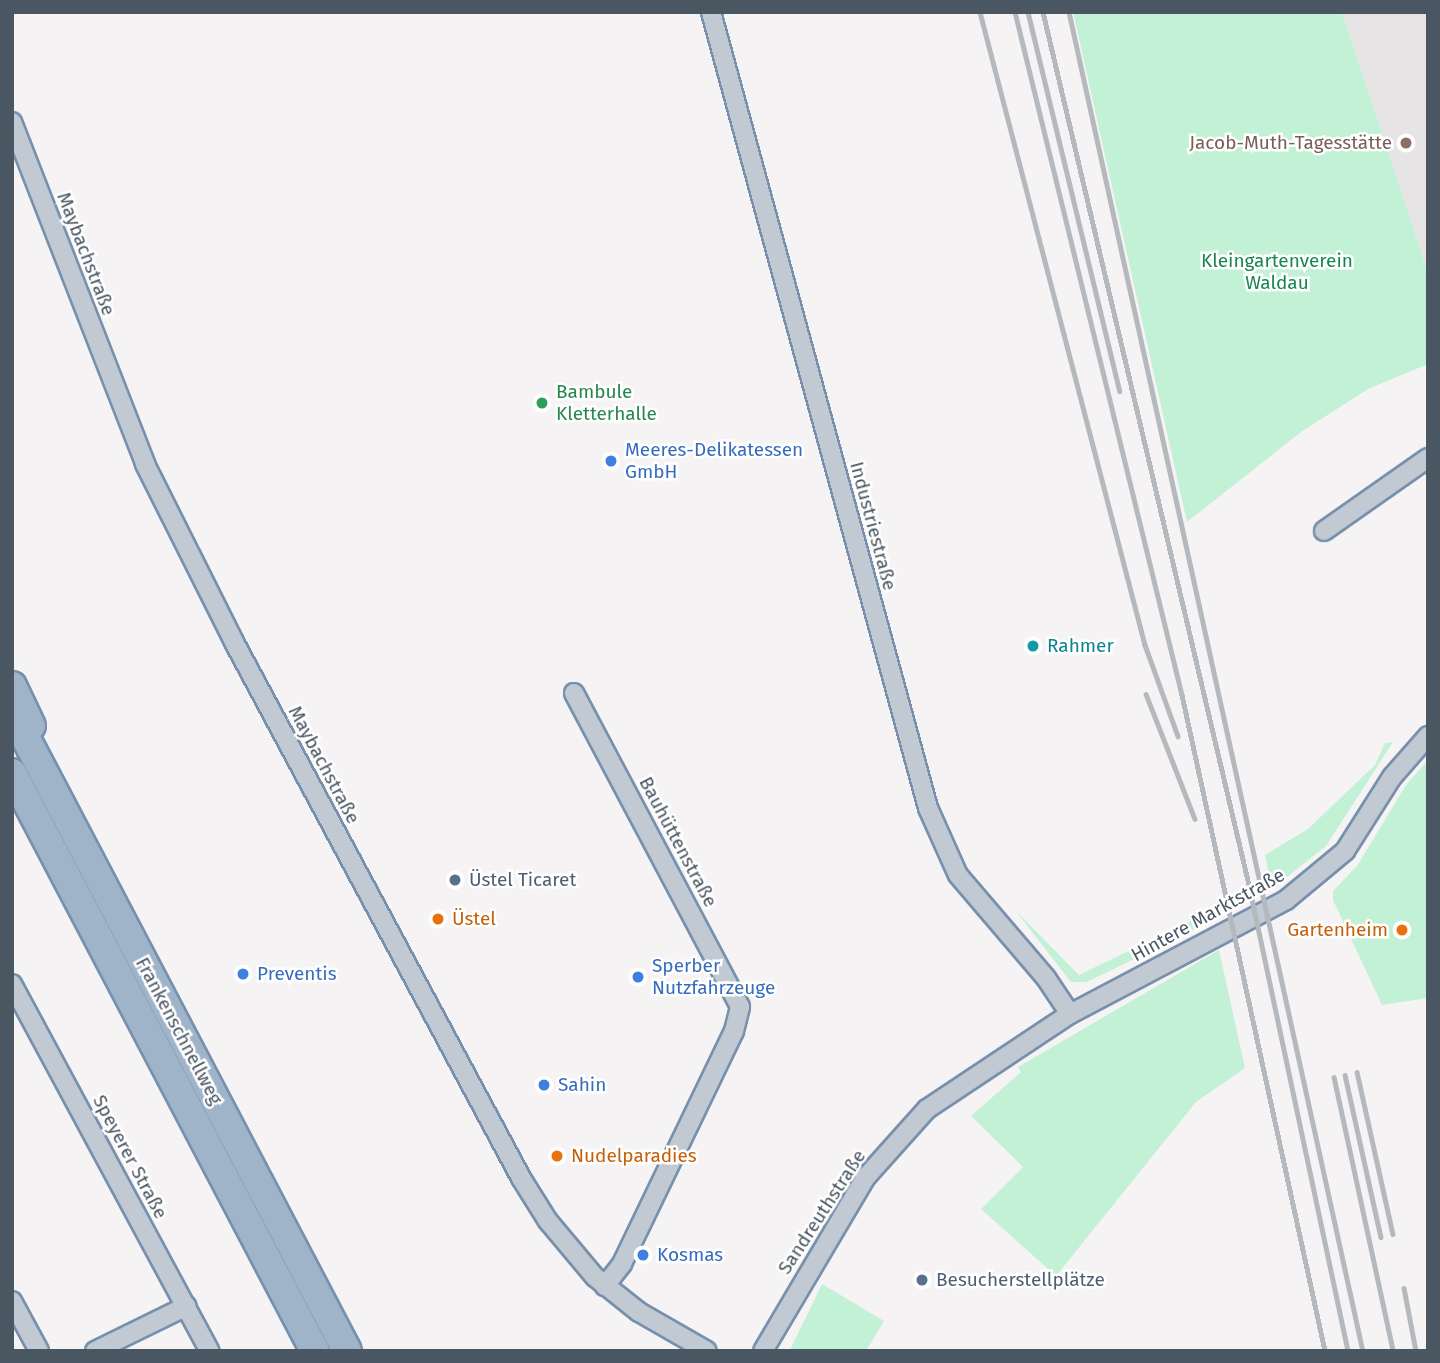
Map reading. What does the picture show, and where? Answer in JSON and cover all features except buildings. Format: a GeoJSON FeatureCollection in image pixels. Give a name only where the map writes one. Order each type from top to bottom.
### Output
{"type":"FeatureCollection","features":[{"type":"Feature","properties":{"kind":"highway"},"geometry":{"type":"LineString","coordinates":[[12,686],[64,810]]}},
{"type":"Feature","properties":{"kind":"highway","name":"Frankenschnellweg"},"geometry":{"type":"LineString","coordinates":[[12,712],[347,1351]]}},
{"type":"Feature","properties":{"kind":"highway","name":"Frankenschnellweg"},"geometry":{"type":"LineString","coordinates":[[12,773],[315,1351]]}},
{"type":"Feature","properties":{"kind":"highway"},"geometry":{"type":"LineString","coordinates":[[12,784],[45,835]]}},
{"type":"Feature","properties":{"kind":"street","name":"Industriestraße"},"geometry":{"type":"LineString","coordinates":[[711,12],[936,832],[958,875],[1046,978],[1070,1014]]}},
{"type":"Feature","properties":{"kind":"street","name":"Maybachstraße"},"geometry":{"type":"LineString","coordinates":[[12,122],[145,464],[234,642],[521,1178],[548,1221],[605,1286],[639,1312],[707,1351]]}},
{"type":"Feature","properties":{"kind":"street"},"geometry":{"type":"LineString","coordinates":[[1324,531],[1428,458]]}},
{"type":"Feature","properties":{"kind":"street","name":"Bauhüttenstraße"},"geometry":{"type":"LineString","coordinates":[[573,693],[733,986],[739,1014],[622,1264],[605,1286]]}},
{"type":"Feature","properties":{"kind":"street","name":"Hintere Marktstraße"},"geometry":{"type":"LineString","coordinates":[[1070,1014],[1286,900],[1332,864],[1353,841],[1392,777],[1428,736]]}},
{"type":"Feature","properties":{"kind":"street","name":"Speyerer Straße"},"geometry":{"type":"LineString","coordinates":[[12,984],[210,1351]]}},
{"type":"Feature","properties":{"kind":"street","name":"Sandreuthstraße"},"geometry":{"type":"LineString","coordinates":[[763,1351],[842,1214],[900,1135],[942,1097],[1070,1014]]}},
{"type":"Feature","properties":{"kind":"street"},"geometry":{"type":"LineString","coordinates":[[12,1301],[39,1351]]}},
{"type":"Feature","properties":{"kind":"street"},"geometry":{"type":"LineString","coordinates":[[94,1351],[187,1306]]}},
{"type":"Feature","properties":{"kind":"shaded area","name":"Jacob-Muth-Tagesstätte"},"geometry":{"type":"Polygon","coordinates":[[[1342,12],[1428,12],[1428,273],[1342,12]]]}},
{"type":"Feature","properties":{"kind":"green space","name":"Kleingartenverein Waldau"},"geometry":{"type":"Polygon","coordinates":[[[1073,12],[1342,12],[1428,273],[1428,364],[1368,389],[1301,432],[1187,522],[1073,12]]]}},
{"type":"Feature","properties":{"kind":"green space"},"geometry":{"type":"Polygon","coordinates":[[[1393,742],[1326,846],[1272,889],[1265,855],[1308,829],[1375,765],[1385,743],[1393,742]]]}},
{"type":"Feature","properties":{"kind":"green space"},"geometry":{"type":"Polygon","coordinates":[[[1428,760],[1428,998],[1382,1005],[1333,900],[1333,891],[1357,866],[1406,785],[1428,760]]]}},
{"type":"Feature","properties":{"kind":"green space"},"geometry":{"type":"Polygon","coordinates":[[[1015,910],[1079,975],[1207,913],[1209,922],[1087,982],[1071,982],[1015,910]]]}},
{"type":"Feature","properties":{"kind":"green space"},"geometry":{"type":"Polygon","coordinates":[[[1219,950],[1245,1068],[1196,1102],[1056,1276],[981,1209],[1023,1167],[971,1116],[1021,1072],[1018,1067],[1219,950]]]}},
{"type":"Feature","properties":{"kind":"green space"},"geometry":{"type":"Polygon","coordinates":[[[822,1284],[884,1321],[866,1351],[790,1350],[822,1284]]]}},
{"type":"Feature","properties":{"kind":"railway"},"geometry":{"type":"LineString","coordinates":[[980,12],[1145,645],[1178,736]]}},
{"type":"Feature","properties":{"kind":"railway"},"geometry":{"type":"LineString","coordinates":[[1015,12],[1182,695],[1325,1351]]}},
{"type":"Feature","properties":{"kind":"railway"},"geometry":{"type":"LineString","coordinates":[[1028,12],[1120,391]]}},
{"type":"Feature","properties":{"kind":"railway"},"geometry":{"type":"LineString","coordinates":[[1043,12],[1249,885],[1348,1351]]}},
{"type":"Feature","properties":{"kind":"railway"},"geometry":{"type":"LineString","coordinates":[[1069,12],[1363,1351]]}},
{"type":"Feature","properties":{"kind":"railway"},"geometry":{"type":"LineString","coordinates":[[1146,694],[1195,819]]}},
{"type":"Feature","properties":{"kind":"railway"},"geometry":{"type":"LineString","coordinates":[[1357,1072],[1393,1234]]}},
{"type":"Feature","properties":{"kind":"railway"},"geometry":{"type":"LineString","coordinates":[[1345,1075],[1381,1237]]}},
{"type":"Feature","properties":{"kind":"railway"},"geometry":{"type":"LineString","coordinates":[[1334,1077],[1393,1351]]}},
{"type":"Feature","properties":{"kind":"railway"},"geometry":{"type":"LineString","coordinates":[[1404,1288],[1416,1351]]}},
{"type":"Feature","properties":{"kind":"place","name":"Jacob-Muth-Tagesstätte"},"geometry":{"type":"Point","coordinates":[1406,143]}},
{"type":"Feature","properties":{"kind":"place","name":"Bambule Kletterhalle"},"geometry":{"type":"Point","coordinates":[542,403]}},
{"type":"Feature","properties":{"kind":"place","name":"Meeres-Delikatessen GmbH"},"geometry":{"type":"Point","coordinates":[611,461]}},
{"type":"Feature","properties":{"kind":"place","name":"Rahmer"},"geometry":{"type":"Point","coordinates":[1033,646]}},
{"type":"Feature","properties":{"kind":"place","name":"Üstel Ticaret"},"geometry":{"type":"Point","coordinates":[455,880]}},
{"type":"Feature","properties":{"kind":"place","name":"Üstel"},"geometry":{"type":"Point","coordinates":[438,919]}},
{"type":"Feature","properties":{"kind":"place","name":"Gartenheim"},"geometry":{"type":"Point","coordinates":[1402,930]}},
{"type":"Feature","properties":{"kind":"place","name":"Preventis"},"geometry":{"type":"Point","coordinates":[243,974]}},
{"type":"Feature","properties":{"kind":"place","name":"Sperber Nutzfahrzeuge"},"geometry":{"type":"Point","coordinates":[638,977]}},
{"type":"Feature","properties":{"kind":"place","name":"Sahin"},"geometry":{"type":"Point","coordinates":[544,1085]}},
{"type":"Feature","properties":{"kind":"place","name":"Nudelparadies"},"geometry":{"type":"Point","coordinates":[557,1156]}},
{"type":"Feature","properties":{"kind":"place","name":"Kosmas"},"geometry":{"type":"Point","coordinates":[643,1255]}},
{"type":"Feature","properties":{"kind":"place","name":"Besucherstellplätze"},"geometry":{"type":"Point","coordinates":[922,1280]}}]}
